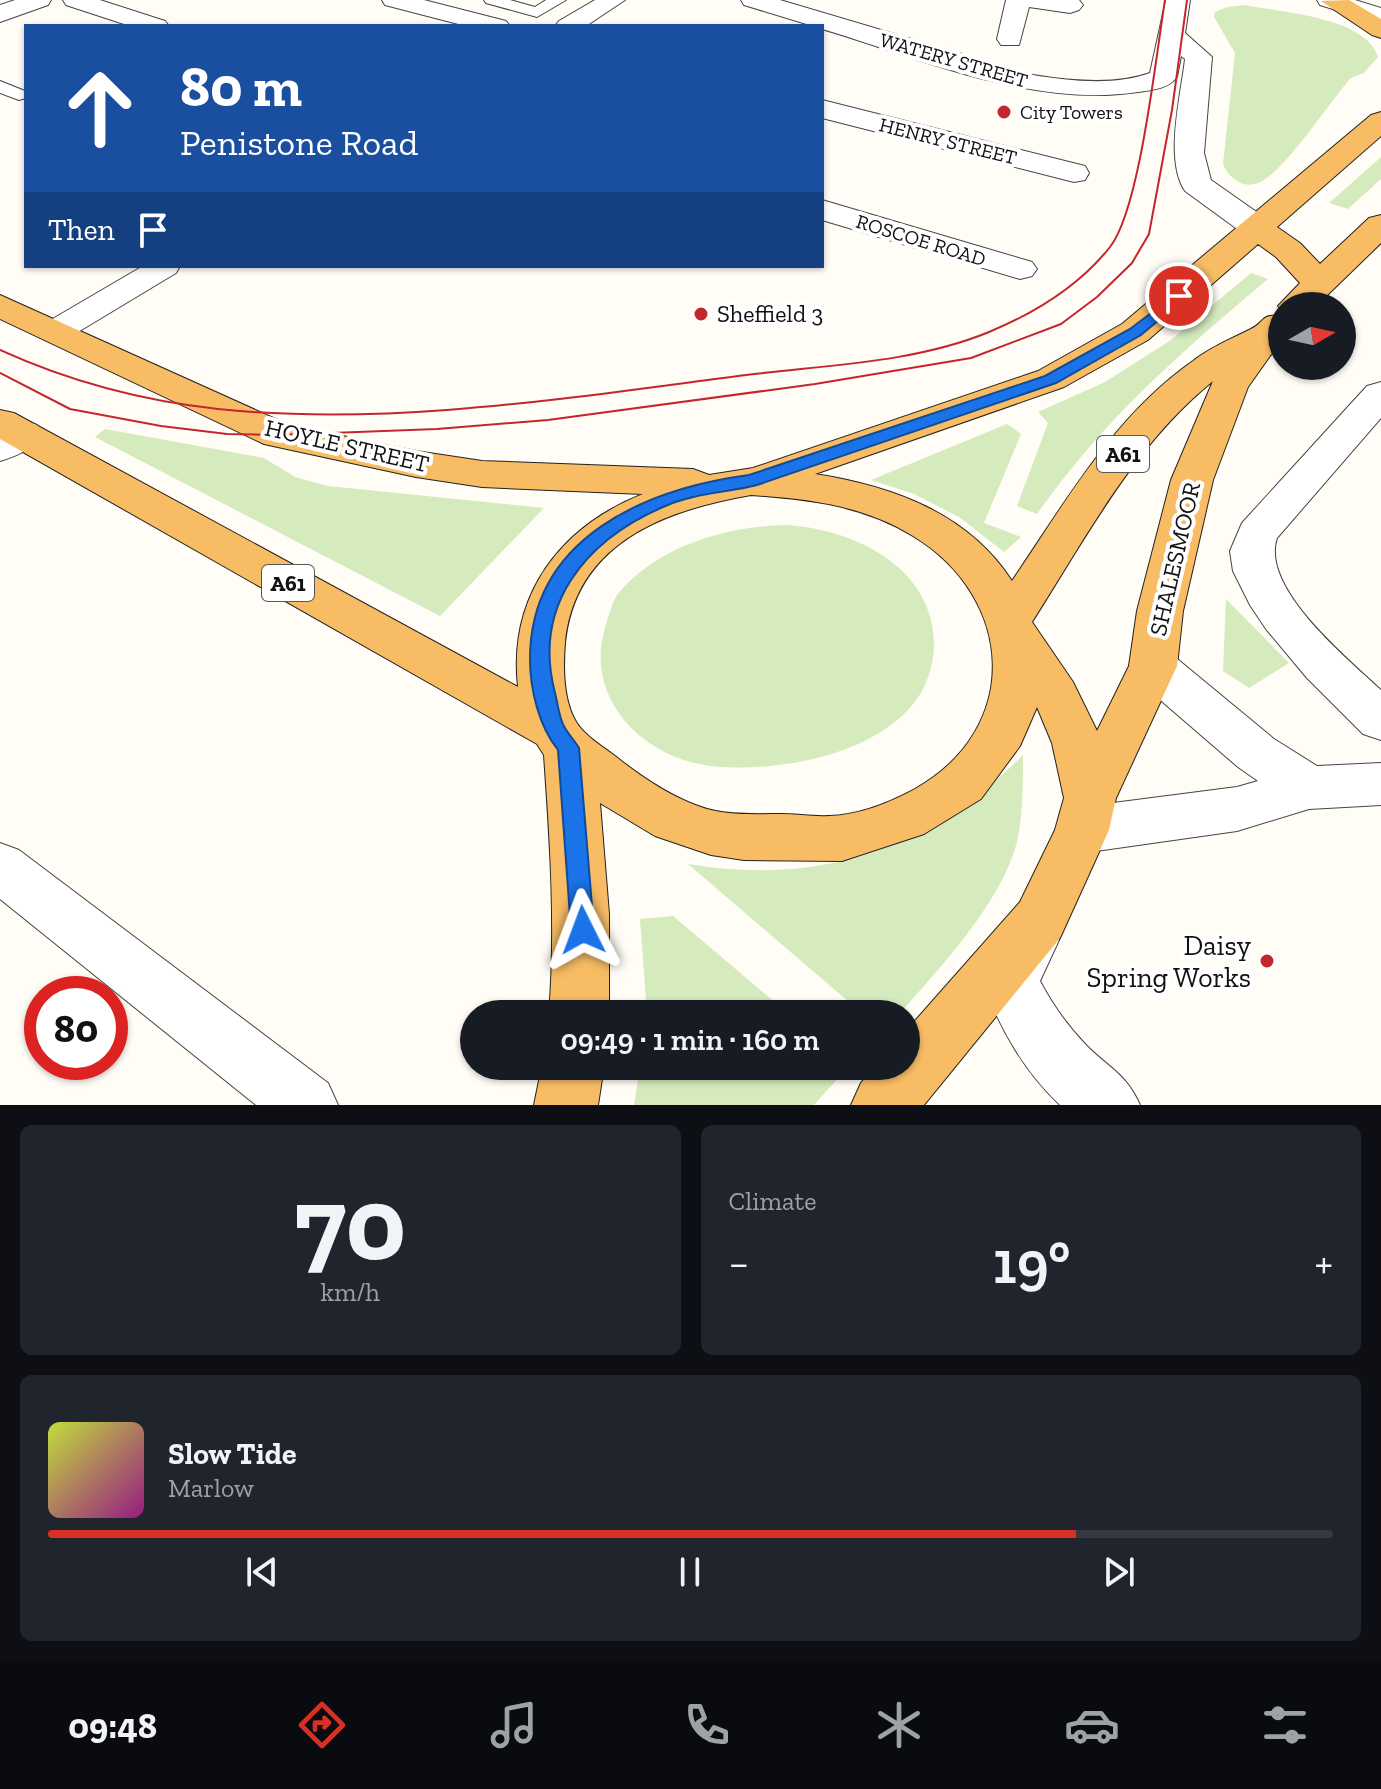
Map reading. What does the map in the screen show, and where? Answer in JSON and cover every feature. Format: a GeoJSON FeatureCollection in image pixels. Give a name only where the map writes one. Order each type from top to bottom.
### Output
{"type":"FeatureCollection","features":[{"type":"Feature","properties":{"kind":"highway"},"geometry":{"type":"LineString","coordinates":[[1331,0],[1381,30]]}},
{"type":"Feature","properties":{"kind":"highway","name":"A61"},"geometry":{"type":"LineString","coordinates":[[580,1000],[584,956],[582,917],[562,739],[540,674],[540,630],[554,589],[580,553],[615,524],[659,501],[735,483],[1051,379],[1135,332],[1381,121]]}},
{"type":"Feature","properties":{"kind":"highway","name":"A61"},"geometry":{"type":"LineString","coordinates":[[1310,292],[1381,225]]}},
{"type":"Feature","properties":{"kind":"highway"},"geometry":{"type":"LineString","coordinates":[[1256,227],[1288,250],[1292,292]]}},
{"type":"Feature","properties":{"kind":"highway","name":"HOYLE STREET"},"geometry":{"type":"LineString","coordinates":[[0,306],[278,435],[482,474],[735,483]]}},
{"type":"Feature","properties":{"kind":"highway","name":"A61"},"geometry":{"type":"LineString","coordinates":[[8,435],[562,739],[625,795],[690,826],[727,836],[839,839],[910,818],[965,783],[1002,738],[1019,687],[1013,624],[1102,482],[1143,427],[1196,375],[1268,326]]}},
{"type":"Feature","properties":{"kind":"highway","name":"SHALESMOOR"},"geometry":{"type":"LineString","coordinates":[[883,1105],[1040,920],[1153,666],[1160,611],[1192,480],[1229,386],[1268,339]]}},
{"type":"Feature","properties":{"kind":"highway","name":"A61"},"geometry":{"type":"LineString","coordinates":[[735,483],[810,484],[859,495],[905,513],[952,542],[980,570],[1056,695],[1077,743],[1086,814]]}},
{"type":"Feature","properties":{"kind":"highway"},"geometry":{"type":"LineString","coordinates":[[566,1105],[570,1080]]}},
{"type":"Feature","properties":{"kind":"street"},"geometry":{"type":"LineString","coordinates":[[0,14],[39,0]]}},
{"type":"Feature","properties":{"kind":"street"},"geometry":{"type":"LineString","coordinates":[[75,0],[150,24]]}},
{"type":"Feature","properties":{"kind":"street"},"geometry":{"type":"LineString","coordinates":[[394,0],[489,24]]}},
{"type":"Feature","properties":{"kind":"street"},"geometry":{"type":"LineString","coordinates":[[571,24],[613,0]]}},
{"type":"Feature","properties":{"kind":"street","name":"WATERY STREET"},"geometry":{"type":"LineString","coordinates":[[753,0],[1005,77],[1063,88],[1118,87],[1152,82],[1163,77],[1172,36]]}},
{"type":"Feature","properties":{"kind":"street"},"geometry":{"type":"LineString","coordinates":[[1010,39],[1018,0]]}},
{"type":"Feature","properties":{"kind":"street"},"geometry":{"type":"LineString","coordinates":[[1030,0],[1070,5]]}},
{"type":"Feature","properties":{"kind":"street"},"geometry":{"type":"LineString","coordinates":[[1178,0],[1172,36],[1199,57],[1189,153],[1196,184],[1256,227]]}},
{"type":"Feature","properties":{"kind":"street"},"geometry":{"type":"LineString","coordinates":[[1331,0],[1381,4]]}},
{"type":"Feature","properties":{"kind":"street"},"geometry":{"type":"LineString","coordinates":[[1331,0],[1381,16]]}},
{"type":"Feature","properties":{"kind":"street","name":"HENRY STREET"},"geometry":{"type":"LineString","coordinates":[[824,110],[1074,173]]}},
{"type":"Feature","properties":{"kind":"street","name":"ROSCOE ROAD"},"geometry":{"type":"LineString","coordinates":[[824,211],[1020,269]]}},
{"type":"Feature","properties":{"kind":"street"},"geometry":{"type":"LineString","coordinates":[[56,331],[162,268]]}},
{"type":"Feature","properties":{"kind":"street"},"geometry":{"type":"LineString","coordinates":[[1381,394],[1257,533],[1252,551],[1257,574],[1280,616],[1381,720]]}},
{"type":"Feature","properties":{"kind":"street"},"geometry":{"type":"LineString","coordinates":[[1153,666],[1256,753],[1309,788]]}},
{"type":"Feature","properties":{"kind":"street"},"geometry":{"type":"LineString","coordinates":[[1086,814],[1237,809],[1309,788],[1381,784]]}},
{"type":"Feature","properties":{"kind":"street"},"geometry":{"type":"LineString","coordinates":[[0,867],[306,1105]]}},
{"type":"Feature","properties":{"kind":"street"},"geometry":{"type":"LineString","coordinates":[[1040,920],[1011,981],[1021,1009],[1062,1063],[1083,1086],[1108,1105]]}},
{"type":"Feature","properties":{"kind":"lane"},"geometry":{"type":"LineString","coordinates":[[492,0],[537,12],[558,0]]}},
{"type":"Feature","properties":{"kind":"lane"},"geometry":{"type":"LineString","coordinates":[[0,86],[19,95]]}},
{"type":"Feature","properties":{"kind":"green space"},"geometry":{"type":"Polygon","coordinates":[[[1244,5],[1299,14],[1340,25],[1371,44],[1378,57],[1364,73],[1351,78],[1281,165],[1258,183],[1247,185],[1229,174],[1223,164],[1235,53],[1214,17],[1215,12],[1227,7],[1244,5]]]}},
{"type":"Feature","properties":{"kind":"green space"},"geometry":{"type":"Polygon","coordinates":[[[1381,157],[1381,179],[1348,209],[1329,203],[1381,157]]]}},
{"type":"Feature","properties":{"kind":"green space"},"geometry":{"type":"Polygon","coordinates":[[[1251,273],[1268,279],[1174,361],[1116,417],[1037,514],[1017,506],[1048,423],[1038,412],[1105,382],[1171,340],[1251,273]]]}},
{"type":"Feature","properties":{"kind":"green space"},"geometry":{"type":"Polygon","coordinates":[[[1007,424],[1021,434],[984,523],[1021,537],[1004,552],[959,517],[914,494],[871,480],[1007,424]]]}},
{"type":"Feature","properties":{"kind":"green space"},"geometry":{"type":"Polygon","coordinates":[[[105,429],[264,458],[295,477],[328,486],[544,508],[440,616],[95,437],[105,429]]]}},
{"type":"Feature","properties":{"kind":"green space"},"geometry":{"type":"Polygon","coordinates":[[[786,525],[838,534],[863,544],[886,557],[905,574],[920,594],[930,618],[934,645],[930,672],[922,691],[901,717],[879,733],[853,746],[795,763],[710,766],[662,750],[641,737],[624,720],[611,700],[603,678],[601,654],[605,628],[616,597],[656,561],[697,541],[742,529],[786,525]]]}},
{"type":"Feature","properties":{"kind":"green space"},"geometry":{"type":"Polygon","coordinates":[[[1226,599],[1289,663],[1249,688],[1223,671],[1226,599]]]}},
{"type":"Feature","properties":{"kind":"green space"},"geometry":{"type":"Polygon","coordinates":[[[1023,755],[1020,821],[1009,865],[998,888],[967,934],[911,1000],[847,1000],[688,864],[736,870],[783,870],[827,864],[870,853],[910,837],[950,815],[987,788],[1023,755]]]}},
{"type":"Feature","properties":{"kind":"green space"},"geometry":{"type":"Polygon","coordinates":[[[673,916],[772,1000],[646,1000],[640,919],[673,916]]]}},
{"type":"Feature","properties":{"kind":"green space"},"geometry":{"type":"Polygon","coordinates":[[[638,1080],[836,1080],[814,1105],[634,1105],[638,1080]]]}},
{"type":"Feature","properties":{"kind":"tram line"},"geometry":{"type":"LineString","coordinates":[[0,350],[79,380],[162,401],[284,414],[350,414],[416,412],[549,400],[900,357],[960,342],[1006,324],[1055,297],[1084,274],[1110,247],[1121,228],[1138,167],[1165,0]]}},
{"type":"Feature","properties":{"kind":"tram line"},"geometry":{"type":"LineString","coordinates":[[0,373],[70,409],[161,426],[227,434],[278,435],[437,429],[548,420],[815,384],[971,358],[1061,324],[1097,297],[1132,263],[1149,234],[1172,110],[1187,0]]}},
{"type":"Feature","properties":{"kind":"place","name":"City Towers"},"geometry":{"type":"Point","coordinates":[1004,112]}},
{"type":"Feature","properties":{"kind":"place","name":"Sheffield 3"},"geometry":{"type":"Point","coordinates":[701,314]}},
{"type":"Feature","properties":{"kind":"place","name":"Daisy Spring Works"},"geometry":{"type":"Point","coordinates":[1267,961]}},
{"type":"Feature","properties":{"kind":"route"},"geometry":{"type":"LineString","coordinates":[[583,930],[569,748],[554,730],[540,674],[540,630],[554,589],[580,553],[615,524],[659,501],[719,485],[751,481],[1051,379],[1135,332],[1179,296]]}}]}
